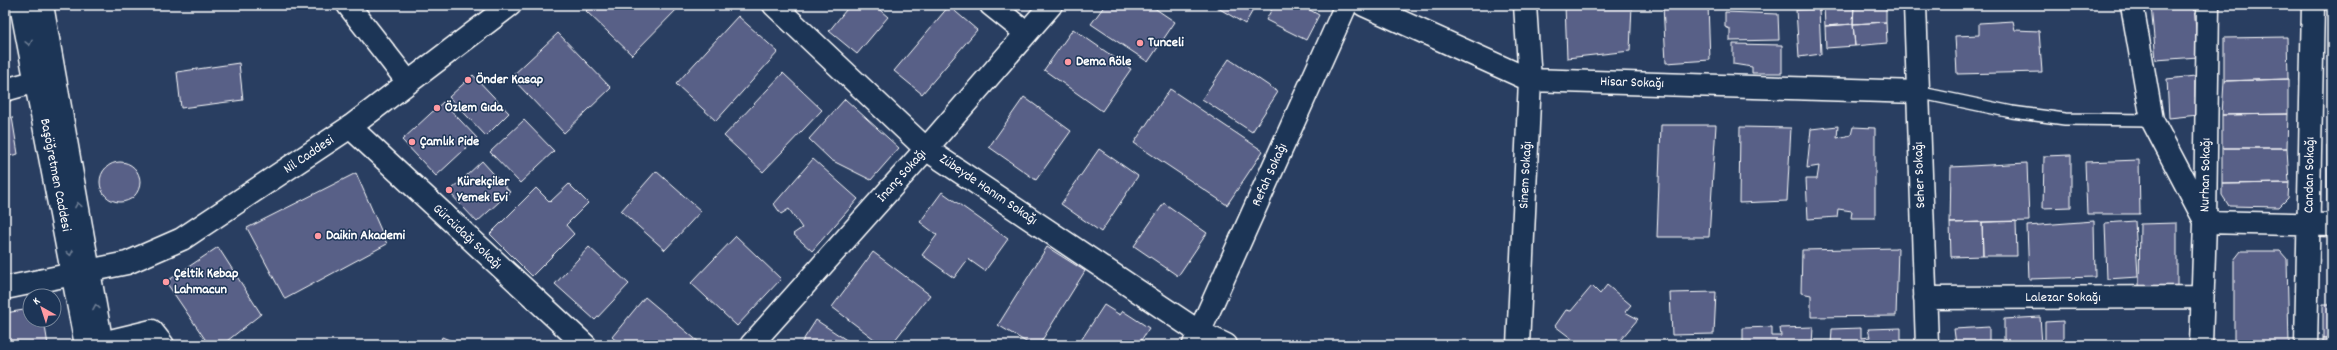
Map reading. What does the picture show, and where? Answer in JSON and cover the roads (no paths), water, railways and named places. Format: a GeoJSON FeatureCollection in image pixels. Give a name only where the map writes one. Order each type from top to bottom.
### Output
{"type":"FeatureCollection","features":[{"type":"Feature","properties":{"kind":"street","name":"Başöğretmen Caddesi"},"geometry":{"type":"LineString","coordinates":[[21,5],[97,344]]}},
{"type":"Feature","properties":{"kind":"street","name":"Başöğretmen Caddesi"},"geometry":{"type":"LineString","coordinates":[[42,5],[82,273]]}},
{"type":"Feature","properties":{"kind":"street"},"geometry":{"type":"LineString","coordinates":[[348,5],[408,82]]}},
{"type":"Feature","properties":{"kind":"street","name":"Zübeyde Hanım Sokağı"},"geometry":{"type":"LineString","coordinates":[[774,5],[926,149],[1196,338],[1226,345]]}},
{"type":"Feature","properties":{"kind":"street"},"geometry":{"type":"LineString","coordinates":[[991,5],[1026,33]]}},
{"type":"Feature","properties":{"kind":"street","name":"İnanç Sokağı"},"geometry":{"type":"LineString","coordinates":[[751,345],[926,149],[1051,5]]}},
{"type":"Feature","properties":{"kind":"street","name":"Refah Sokağı"},"geometry":{"type":"LineString","coordinates":[[1196,338],[1346,5]]}},
{"type":"Feature","properties":{"kind":"street","name":"Hisar Sokağı"},"geometry":{"type":"LineString","coordinates":[[1364,5],[1530,80],[1917,92]]}},
{"type":"Feature","properties":{"kind":"street","name":"Sinem Sokağı"},"geometry":{"type":"LineString","coordinates":[[1518,345],[1530,80],[1525,5]]}},
{"type":"Feature","properties":{"kind":"street","name":"Seher Sokağı"},"geometry":{"type":"LineString","coordinates":[[1915,5],[1927,345]]}},
{"type":"Feature","properties":{"kind":"street"},"geometry":{"type":"LineString","coordinates":[[2132,5],[2152,120],[2205,222],[2332,225]]}},
{"type":"Feature","properties":{"kind":"street","name":"Nurhan Sokağı"},"geometry":{"type":"LineString","coordinates":[[2201,345],[2201,298],[2205,222],[2208,5]]}},
{"type":"Feature","properties":{"kind":"street","name":"Candan Sokağı"},"geometry":{"type":"LineString","coordinates":[[2306,345],[2313,5]]}},
{"type":"Feature","properties":{"kind":"street","name":"Nil Caddesi"},"geometry":{"type":"LineString","coordinates":[[5,288],[127,264],[182,239],[350,127],[408,82],[497,9]]}},
{"type":"Feature","properties":{"kind":"street"},"geometry":{"type":"LineString","coordinates":[[5,90],[37,81]]}},
{"type":"Feature","properties":{"kind":"street","name":"Gürcüdağı Sokağı"},"geometry":{"type":"LineString","coordinates":[[350,127],[585,345]]}},
{"type":"Feature","properties":{"kind":"street","name":"Lalezar Sokağı"},"geometry":{"type":"LineString","coordinates":[[1925,298],[2201,298]]}},
{"type":"Feature","properties":{"kind":"street"},"geometry":{"type":"LineString","coordinates":[[97,344],[152,331],[163,345]]}},
{"type":"Feature","properties":{"kind":"lane"},"geometry":{"type":"LineString","coordinates":[[1917,92],[2012,112],[2057,118],[2152,120]]}},
{"type":"Feature","properties":{"kind":"place","name":"Tunceli"},"geometry":{"type":"Point","coordinates":[1140,43]}},
{"type":"Feature","properties":{"kind":"place","name":"Dema Röle"},"geometry":{"type":"Point","coordinates":[1068,62]}},
{"type":"Feature","properties":{"kind":"place","name":"Önder Kasap"},"geometry":{"type":"Point","coordinates":[468,80]}},
{"type":"Feature","properties":{"kind":"place","name":"Özlem Gıda"},"geometry":{"type":"Point","coordinates":[437,108]}},
{"type":"Feature","properties":{"kind":"place","name":"Çamlık Pide"},"geometry":{"type":"Point","coordinates":[412,142]}},
{"type":"Feature","properties":{"kind":"place","name":"Kürekçiler Yemek Evi"},"geometry":{"type":"Point","coordinates":[449,190]}},
{"type":"Feature","properties":{"kind":"place","name":"Daikin Akademi"},"geometry":{"type":"Point","coordinates":[318,236]}},
{"type":"Feature","properties":{"kind":"place","name":"Çeltik Kebap Lahmacun"},"geometry":{"type":"Point","coordinates":[166,282]}}]}
